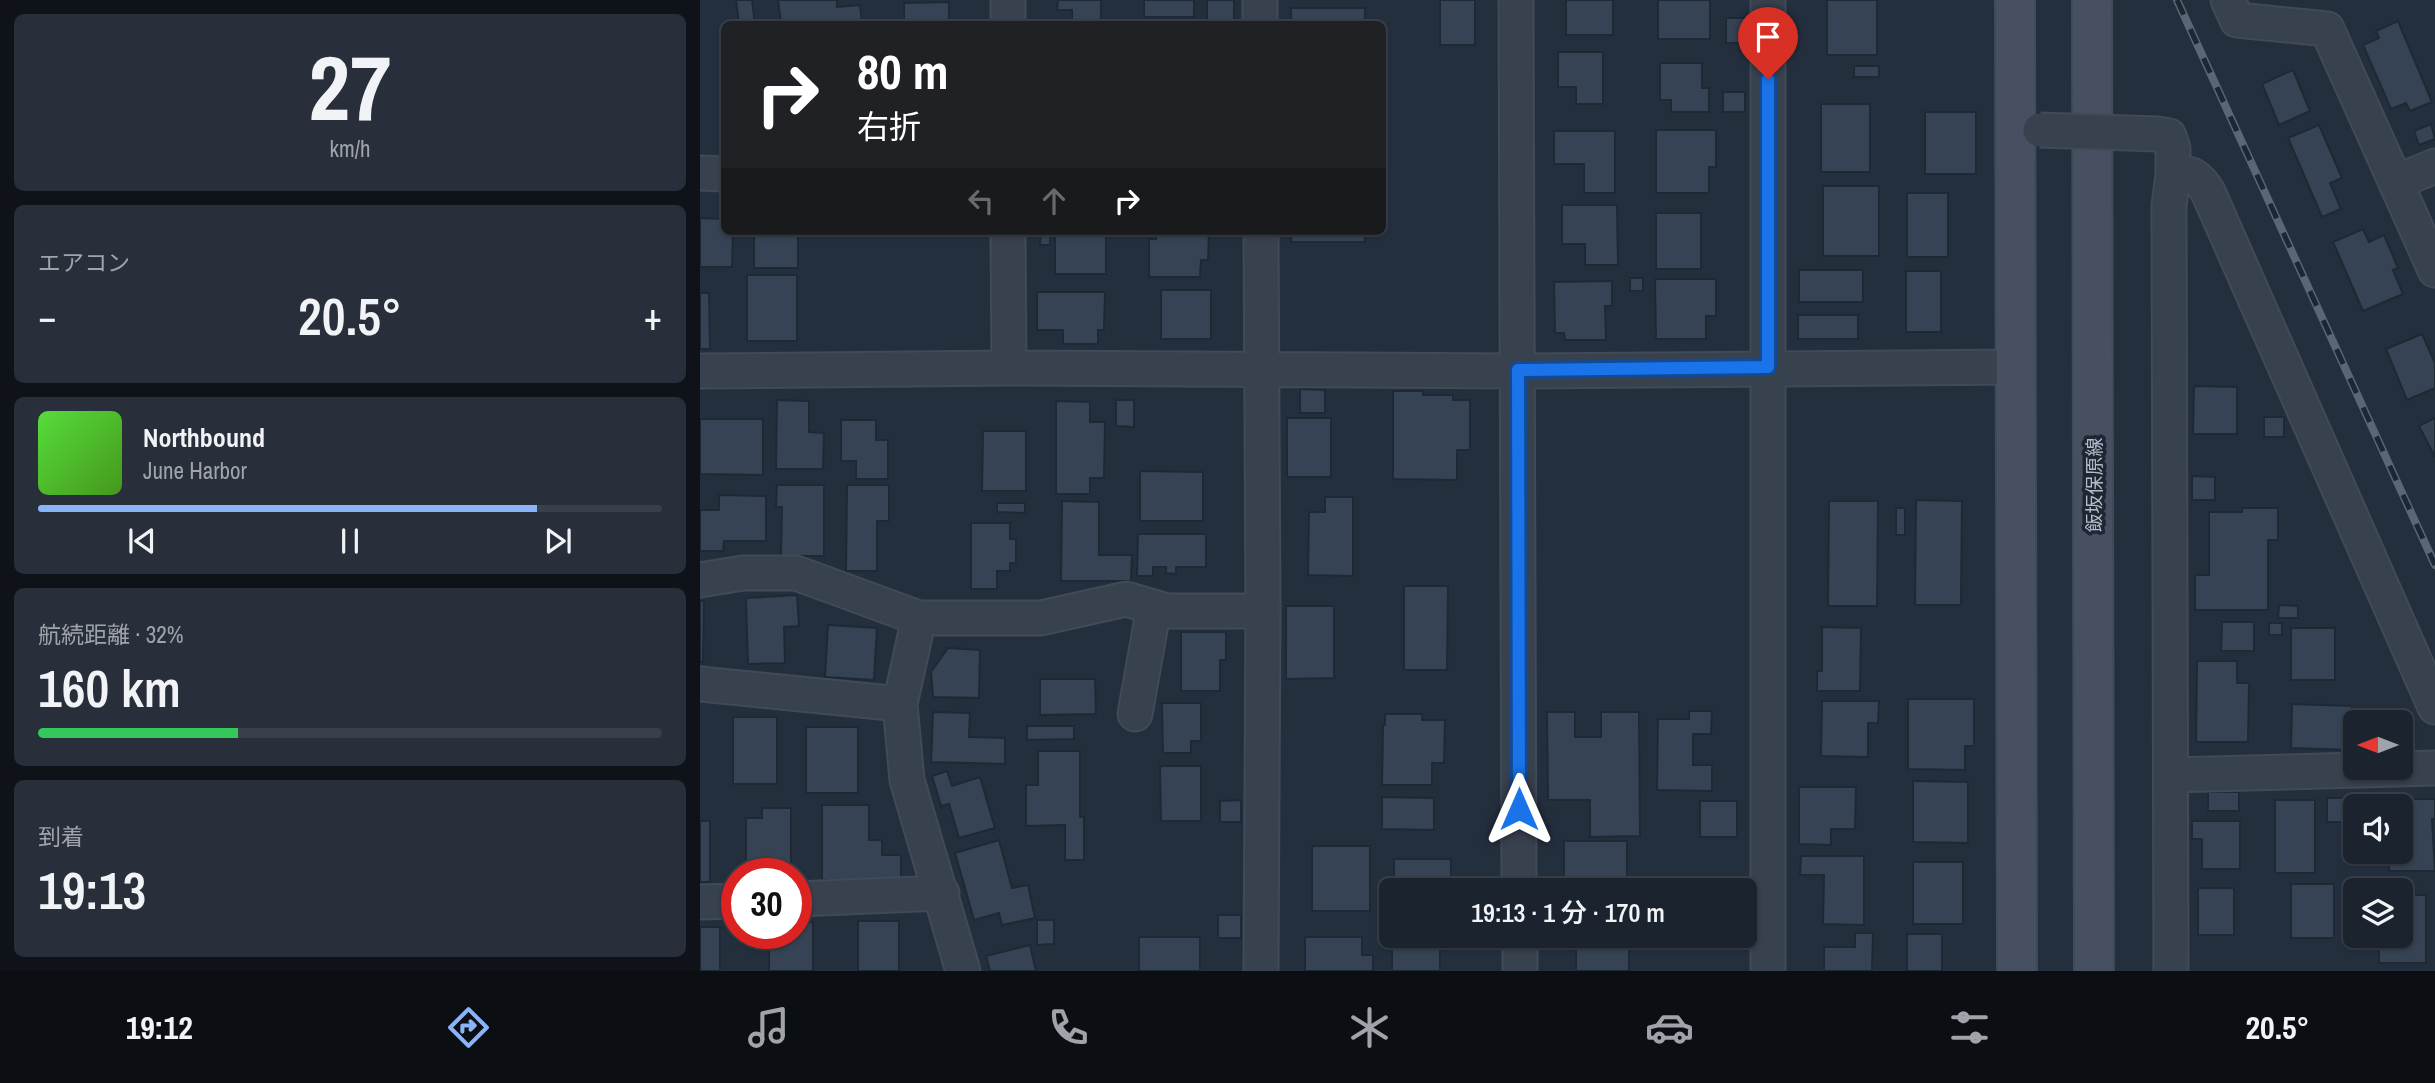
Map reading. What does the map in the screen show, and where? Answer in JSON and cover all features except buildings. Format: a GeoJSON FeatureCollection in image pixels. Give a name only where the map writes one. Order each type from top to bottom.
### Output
{"type":"FeatureCollection","features":[{"type":"Feature","properties":{"kind":"street"},"geometry":{"type":"LineString","coordinates":[[1008,0],[1008,21]]}},
{"type":"Feature","properties":{"kind":"street"},"geometry":{"type":"LineString","coordinates":[[1260,0],[1260,21]]}},
{"type":"Feature","properties":{"kind":"street"},"geometry":{"type":"LineString","coordinates":[[1516,0],[1520,878]]}},
{"type":"Feature","properties":{"kind":"street"},"geometry":{"type":"LineString","coordinates":[[1768,0],[1768,971]]}},
{"type":"Feature","properties":{"kind":"street"},"geometry":{"type":"LineString","coordinates":[[2015,0],[2028,129],[2017,366],[2017,971]]}},
{"type":"Feature","properties":{"kind":"street","name":"飯坂保原線"},"geometry":{"type":"LineString","coordinates":[[2092,0],[2094,971]]}},
{"type":"Feature","properties":{"kind":"street"},"geometry":{"type":"LineString","coordinates":[[2228,0],[2237,20],[2327,29],[2435,270]]}},
{"type":"Feature","properties":{"kind":"street"},"geometry":{"type":"LineString","coordinates":[[2028,129],[2157,134],[2169,136],[2173,148],[2169,205],[2171,971]]}},
{"type":"Feature","properties":{"kind":"street"},"geometry":{"type":"LineString","coordinates":[[2396,182],[2435,166]]}},
{"type":"Feature","properties":{"kind":"street"},"geometry":{"type":"LineString","coordinates":[[2173,175],[2186,172],[2199,178],[2207,192],[2435,706]]}},
{"type":"Feature","properties":{"kind":"street"},"geometry":{"type":"LineString","coordinates":[[700,173],[721,174]]}},
{"type":"Feature","properties":{"kind":"street"},"geometry":{"type":"LineString","coordinates":[[1009,235],[1009,368]]}},
{"type":"Feature","properties":{"kind":"street"},"geometry":{"type":"LineString","coordinates":[[1261,235],[1261,971]]}},
{"type":"Feature","properties":{"kind":"street"},"geometry":{"type":"LineString","coordinates":[[700,370],[1518,370],[2017,366]]}},
{"type":"Feature","properties":{"kind":"street"},"geometry":{"type":"LineString","coordinates":[[700,580],[743,573],[796,573],[919,618],[1041,618],[1126,599],[1167,611],[1263,611]]}},
{"type":"Feature","properties":{"kind":"street"},"geometry":{"type":"LineString","coordinates":[[1135,714],[1154,607]]}},
{"type":"Feature","properties":{"kind":"street"},"geometry":{"type":"LineString","coordinates":[[919,618],[900,704],[907,780],[963,971]]}},
{"type":"Feature","properties":{"kind":"street"},"geometry":{"type":"LineString","coordinates":[[700,684],[900,704]]}},
{"type":"Feature","properties":{"kind":"street"},"geometry":{"type":"LineString","coordinates":[[2171,775],[2435,768]]}},
{"type":"Feature","properties":{"kind":"street"},"geometry":{"type":"LineString","coordinates":[[812,898],[942,893]]}},
{"type":"Feature","properties":{"kind":"street"},"geometry":{"type":"LineString","coordinates":[[700,902],[721,901]]}},
{"type":"Feature","properties":{"kind":"street"},"geometry":{"type":"LineString","coordinates":[[1520,948],[1520,971]]}},
{"type":"Feature","properties":{"kind":"railway"},"geometry":{"type":"LineString","coordinates":[[2177,0],[2435,565]]}},
{"type":"Feature","properties":{"kind":"route"},"geometry":{"type":"LineString","coordinates":[[1519,809],[1518,370],[1768,367],[1768,79]]}}]}
